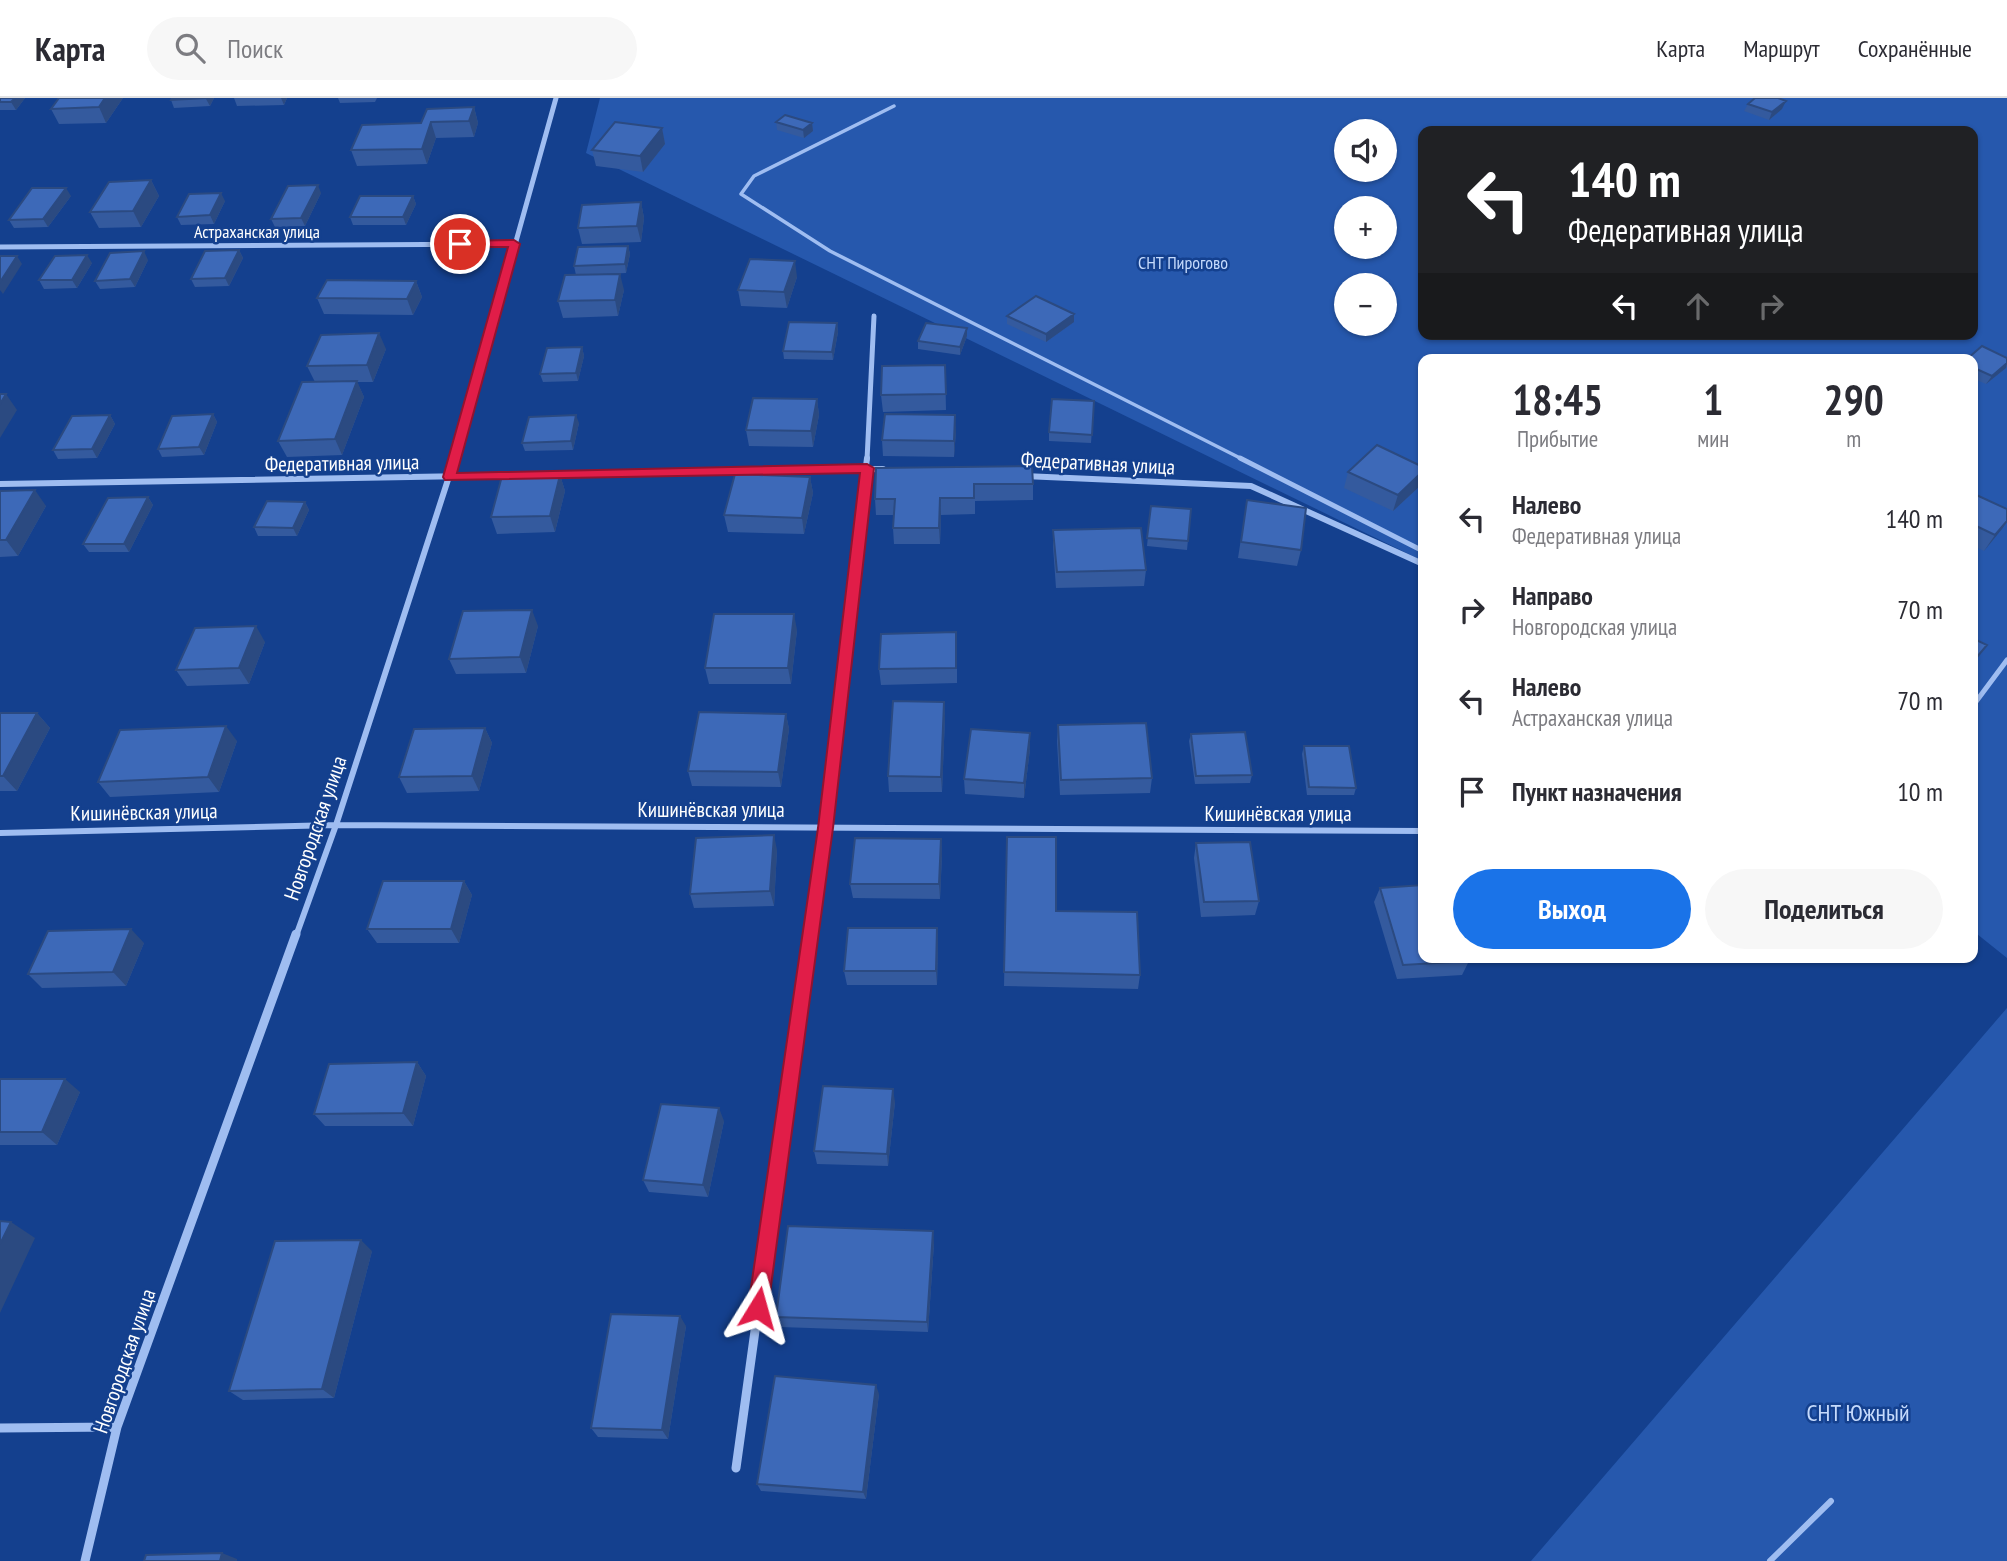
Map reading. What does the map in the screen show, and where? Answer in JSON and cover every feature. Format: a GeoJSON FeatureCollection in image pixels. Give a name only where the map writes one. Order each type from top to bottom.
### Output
{"type":"FeatureCollection","features":[{"type":"Feature","properties":{"kind":"street","name":"Новгородская улица"},"geometry":{"type":"LineString","coordinates":[[85,1561],[117,1427],[336,825],[450,477],[556,98]]}},
{"type":"Feature","properties":{"kind":"street","name":"Астраханская улица"},"geometry":{"type":"LineString","coordinates":[[0,247],[514,244]]}},
{"type":"Feature","properties":{"kind":"street"},"geometry":{"type":"LineString","coordinates":[[736,1468],[825,828],[867,468],[874,317]]}},
{"type":"Feature","properties":{"kind":"street","name":"Федеративная улица"},"geometry":{"type":"LineString","coordinates":[[0,484],[867,468],[895,470]]}},
{"type":"Feature","properties":{"kind":"street","name":"Федеративная улица"},"geometry":{"type":"LineString","coordinates":[[1018,475],[1251,486],[1418,562]]}},
{"type":"Feature","properties":{"kind":"street","name":"Кишинёвская улица"},"geometry":{"type":"LineString","coordinates":[[0,833],[336,825],[1418,831]]}},
{"type":"Feature","properties":{"kind":"street"},"geometry":{"type":"LineString","coordinates":[[0,1428],[117,1427]]}},
{"type":"Feature","properties":{"kind":"lane"},"geometry":{"type":"LineString","coordinates":[[894,106],[754,176],[741,194],[830,251],[1418,548]]}},
{"type":"Feature","properties":{"kind":"lane"},"geometry":{"type":"LineString","coordinates":[[1978,699],[2007,660]]}},
{"type":"Feature","properties":{"kind":"lane"},"geometry":{"type":"LineString","coordinates":[[1770,1561],[1831,1501]]}},
{"type":"Feature","properties":{"kind":"green space","name":"СНТ Пирогово"},"geometry":{"type":"Polygon","coordinates":[[[600,98],[2007,98],[2007,958],[1978,935],[1978,354],[1418,354],[1418,559],[586,153],[600,98]]]}},
{"type":"Feature","properties":{"kind":"green space","name":"СНТ Южный"},"geometry":{"type":"Polygon","coordinates":[[[2007,1008],[2007,1561],[1531,1561],[2007,1008]]]}},
{"type":"Feature","properties":{"kind":"building"},"geometry":{"type":"Polygon","coordinates":[[[0,98],[15,98],[11,102],[0,102],[0,98]]]}},
{"type":"Feature","properties":{"kind":"building"},"geometry":{"type":"Polygon","coordinates":[[[59,98],[105,98],[99,107],[51,109],[59,98]]]}},
{"type":"Feature","properties":{"kind":"building"},"geometry":{"type":"Polygon","coordinates":[[[172,98],[207,98],[171,100],[172,98]]]}},
{"type":"Feature","properties":{"kind":"building"},"geometry":{"type":"Polygon","coordinates":[[[1755,98],[1778,98],[1786,101],[1772,112],[1748,104],[1755,98]]]}},
{"type":"Feature","properties":{"kind":"building"},"geometry":{"type":"Polygon","coordinates":[[[474,107],[469,121],[431,122],[422,149],[351,150],[362,125],[421,123],[427,109],[474,107]]]}},
{"type":"Feature","properties":{"kind":"building"},"geometry":{"type":"Polygon","coordinates":[[[785,115],[812,123],[803,130],[776,122],[785,115]]]}},
{"type":"Feature","properties":{"kind":"building"},"geometry":{"type":"Polygon","coordinates":[[[615,122],[662,128],[640,156],[592,150],[615,122]]]}},
{"type":"Feature","properties":{"kind":"building"},"geometry":{"type":"Polygon","coordinates":[[[151,180],[133,211],[90,212],[109,182],[151,180]]]}},
{"type":"Feature","properties":{"kind":"building"},"geometry":{"type":"Polygon","coordinates":[[[318,185],[301,218],[271,219],[288,186],[318,185]]]}},
{"type":"Feature","properties":{"kind":"building"},"geometry":{"type":"Polygon","coordinates":[[[32,188],[66,188],[43,219],[9,220],[32,188]]]}},
{"type":"Feature","properties":{"kind":"building"},"geometry":{"type":"Polygon","coordinates":[[[221,193],[210,215],[177,217],[189,194],[221,193]]]}},
{"type":"Feature","properties":{"kind":"building"},"geometry":{"type":"Polygon","coordinates":[[[360,196],[413,196],[403,217],[350,217],[360,196]]]}},
{"type":"Feature","properties":{"kind":"building"},"geometry":{"type":"Polygon","coordinates":[[[641,202],[637,226],[578,228],[582,205],[641,202]]]}},
{"type":"Feature","properties":{"kind":"building"},"geometry":{"type":"Polygon","coordinates":[[[628,246],[625,264],[574,266],[578,247],[628,246]]]}},
{"type":"Feature","properties":{"kind":"building"},"geometry":{"type":"Polygon","coordinates":[[[239,250],[225,278],[191,279],[205,251],[239,250]]]}},
{"type":"Feature","properties":{"kind":"building"},"geometry":{"type":"Polygon","coordinates":[[[144,251],[130,279],[95,281],[110,253],[144,251]]]}},
{"type":"Feature","properties":{"kind":"building"},"geometry":{"type":"Polygon","coordinates":[[[87,255],[72,280],[39,280],[55,256],[87,255]]]}},
{"type":"Feature","properties":{"kind":"building"},"geometry":{"type":"Polygon","coordinates":[[[0,256],[17,256],[0,282],[0,256]]]}},
{"type":"Feature","properties":{"kind":"building"},"geometry":{"type":"Polygon","coordinates":[[[750,259],[795,261],[784,292],[738,290],[750,259]]]}},
{"type":"Feature","properties":{"kind":"building"},"geometry":{"type":"Polygon","coordinates":[[[620,274],[615,300],[558,301],[565,275],[620,274]]]}},
{"type":"Feature","properties":{"kind":"building"},"geometry":{"type":"Polygon","coordinates":[[[327,280],[416,281],[407,299],[317,298],[327,280]]]}},
{"type":"Feature","properties":{"kind":"building"},"geometry":{"type":"Polygon","coordinates":[[[1036,296],[1074,314],[1046,334],[1007,316],[1036,296]]]}},
{"type":"Feature","properties":{"kind":"building"},"geometry":{"type":"Polygon","coordinates":[[[789,322],[837,323],[832,352],[783,351],[789,322]]]}},
{"type":"Feature","properties":{"kind":"building"},"geometry":{"type":"Polygon","coordinates":[[[926,323],[967,328],[960,347],[918,341],[926,323]]]}},
{"type":"Feature","properties":{"kind":"building"},"geometry":{"type":"Polygon","coordinates":[[[379,333],[367,365],[307,366],[321,335],[379,333]]]}},
{"type":"Feature","properties":{"kind":"building"},"geometry":{"type":"Polygon","coordinates":[[[1982,346],[2007,358],[2007,363],[1992,376],[1978,370],[1978,354],[1973,354],[1982,346]]]}},
{"type":"Feature","properties":{"kind":"building"},"geometry":{"type":"Polygon","coordinates":[[[582,347],[576,373],[540,374],[547,348],[582,347]]]}},
{"type":"Feature","properties":{"kind":"building"},"geometry":{"type":"Polygon","coordinates":[[[945,365],[946,394],[881,395],[882,366],[945,365]]]}},
{"type":"Feature","properties":{"kind":"building"},"geometry":{"type":"Polygon","coordinates":[[[357,381],[335,439],[278,441],[302,382],[357,381]]]}},
{"type":"Feature","properties":{"kind":"building"},"geometry":{"type":"Polygon","coordinates":[[[753,398],[817,399],[811,431],[746,430],[753,398]]]}},
{"type":"Feature","properties":{"kind":"building"},"geometry":{"type":"Polygon","coordinates":[[[1052,399],[1094,401],[1092,435],[1049,432],[1052,399]]]}},
{"type":"Feature","properties":{"kind":"building"},"geometry":{"type":"Polygon","coordinates":[[[213,414],[199,447],[158,449],[172,416],[213,414]]]}},
{"type":"Feature","properties":{"kind":"building"},"geometry":{"type":"Polygon","coordinates":[[[885,414],[955,415],[954,441],[882,440],[885,414]]]}},
{"type":"Feature","properties":{"kind":"building"},"geometry":{"type":"Polygon","coordinates":[[[110,415],[92,449],[53,450],[72,416],[110,415]]]}},
{"type":"Feature","properties":{"kind":"building"},"geometry":{"type":"Polygon","coordinates":[[[576,415],[571,441],[522,443],[529,417],[576,415]]]}},
{"type":"Feature","properties":{"kind":"building"},"geometry":{"type":"Polygon","coordinates":[[[1377,445],[1418,465],[1418,476],[1398,495],[1348,472],[1377,445]]]}},
{"type":"Feature","properties":{"kind":"building"},"geometry":{"type":"Polygon","coordinates":[[[1032,466],[1033,484],[974,484],[974,498],[940,498],[939,528],[893,528],[895,499],[875,499],[876,468],[1032,466]]]}},
{"type":"Feature","properties":{"kind":"building"},"geometry":{"type":"Polygon","coordinates":[[[735,474],[810,477],[802,518],[724,515],[735,474]]]}},
{"type":"Feature","properties":{"kind":"building"},"geometry":{"type":"Polygon","coordinates":[[[560,475],[550,516],[491,517],[502,476],[560,475]]]}},
{"type":"Feature","properties":{"kind":"building"},"geometry":{"type":"Polygon","coordinates":[[[35,490],[6,540],[0,540],[0,491],[35,490]]]}},
{"type":"Feature","properties":{"kind":"building"},"geometry":{"type":"Polygon","coordinates":[[[1978,496],[2007,509],[2007,521],[1995,535],[1978,527],[1978,496]]]}},
{"type":"Feature","properties":{"kind":"building"},"geometry":{"type":"Polygon","coordinates":[[[148,497],[124,544],[83,544],[108,498],[148,497]]]}},
{"type":"Feature","properties":{"kind":"building"},"geometry":{"type":"Polygon","coordinates":[[[1247,500],[1306,508],[1301,550],[1241,542],[1247,500]]]}},
{"type":"Feature","properties":{"kind":"building"},"geometry":{"type":"Polygon","coordinates":[[[267,501],[305,502],[293,528],[254,527],[267,501]]]}},
{"type":"Feature","properties":{"kind":"building"},"geometry":{"type":"Polygon","coordinates":[[[1151,506],[1191,509],[1188,541],[1147,538],[1151,506]]]}},
{"type":"Feature","properties":{"kind":"building"},"geometry":{"type":"Polygon","coordinates":[[[1141,528],[1146,570],[1057,572],[1053,530],[1141,528]]]}},
{"type":"Feature","properties":{"kind":"building"},"geometry":{"type":"Polygon","coordinates":[[[532,610],[520,657],[449,659],[463,611],[532,610]]]}},
{"type":"Feature","properties":{"kind":"building"},"geometry":{"type":"Polygon","coordinates":[[[714,614],[794,614],[788,668],[705,668],[714,614]]]}},
{"type":"Feature","properties":{"kind":"building"},"geometry":{"type":"Polygon","coordinates":[[[256,626],[239,668],[176,670],[195,628],[256,626]]]}},
{"type":"Feature","properties":{"kind":"building"},"geometry":{"type":"Polygon","coordinates":[[[956,632],[956,668],[879,669],[881,634],[956,632]]]}},
{"type":"Feature","properties":{"kind":"building"},"geometry":{"type":"Polygon","coordinates":[[[1978,641],[1987,645],[1978,656],[1978,641]]]}},
{"type":"Feature","properties":{"kind":"building"},"geometry":{"type":"Polygon","coordinates":[[[893,701],[944,702],[941,777],[888,776],[893,701]]]}},
{"type":"Feature","properties":{"kind":"building"},"geometry":{"type":"Polygon","coordinates":[[[699,712],[786,714],[778,772],[688,771],[699,712]]]}},
{"type":"Feature","properties":{"kind":"building"},"geometry":{"type":"Polygon","coordinates":[[[0,713],[37,713],[3,776],[0,776],[0,713]]]}},
{"type":"Feature","properties":{"kind":"building"},"geometry":{"type":"Polygon","coordinates":[[[1146,723],[1152,778],[1061,780],[1058,725],[1146,723]]]}},
{"type":"Feature","properties":{"kind":"building"},"geometry":{"type":"Polygon","coordinates":[[[226,726],[208,777],[98,782],[120,730],[226,726]]]}},
{"type":"Feature","properties":{"kind":"building"},"geometry":{"type":"Polygon","coordinates":[[[485,728],[472,776],[399,777],[414,729],[485,728]]]}},
{"type":"Feature","properties":{"kind":"building"},"geometry":{"type":"Polygon","coordinates":[[[971,729],[1030,733],[1024,783],[964,779],[971,729]]]}},
{"type":"Feature","properties":{"kind":"building"},"geometry":{"type":"Polygon","coordinates":[[[1245,732],[1252,775],[1196,776],[1191,734],[1245,732]]]}},
{"type":"Feature","properties":{"kind":"building"},"geometry":{"type":"Polygon","coordinates":[[[1304,746],[1349,746],[1356,788],[1309,787],[1304,746]]]}},
{"type":"Feature","properties":{"kind":"building"},"geometry":{"type":"Polygon","coordinates":[[[774,835],[770,891],[690,894],[696,838],[774,835]]]}},
{"type":"Feature","properties":{"kind":"building"},"geometry":{"type":"Polygon","coordinates":[[[1007,837],[1056,837],[1056,911],[1137,912],[1140,975],[1004,972],[1007,837]]]}},
{"type":"Feature","properties":{"kind":"building"},"geometry":{"type":"Polygon","coordinates":[[[855,838],[941,839],[939,884],[850,884],[855,838]]]}},
{"type":"Feature","properties":{"kind":"building"},"geometry":{"type":"Polygon","coordinates":[[[1250,842],[1259,901],[1204,902],[1196,843],[1250,842]]]}},
{"type":"Feature","properties":{"kind":"building"},"geometry":{"type":"Polygon","coordinates":[[[383,881],[464,881],[451,929],[367,929],[383,881]]]}},
{"type":"Feature","properties":{"kind":"building"},"geometry":{"type":"Polygon","coordinates":[[[1418,885],[1418,963],[1436,963],[1403,965],[1380,888],[1418,885]]]}},
{"type":"Feature","properties":{"kind":"building"},"geometry":{"type":"Polygon","coordinates":[[[848,928],[937,928],[936,971],[844,971],[848,928]]]}},
{"type":"Feature","properties":{"kind":"building"},"geometry":{"type":"Polygon","coordinates":[[[131,929],[113,972],[28,974],[48,931],[131,929]]]}},
{"type":"Feature","properties":{"kind":"building"},"geometry":{"type":"Polygon","coordinates":[[[417,1062],[403,1113],[314,1114],[329,1064],[417,1062]]]}},
{"type":"Feature","properties":{"kind":"building"},"geometry":{"type":"Polygon","coordinates":[[[0,1079],[65,1079],[42,1132],[0,1132],[0,1079]]]}},
{"type":"Feature","properties":{"kind":"building"},"geometry":{"type":"Polygon","coordinates":[[[823,1086],[893,1089],[887,1154],[814,1151],[823,1086]]]}},
{"type":"Feature","properties":{"kind":"building"},"geometry":{"type":"Polygon","coordinates":[[[661,1104],[719,1108],[703,1185],[643,1180],[661,1104]]]}},
{"type":"Feature","properties":{"kind":"building"},"geometry":{"type":"Polygon","coordinates":[[[0,1221],[11,1222],[0,1244],[0,1221]]]}},
{"type":"Feature","properties":{"kind":"building"},"geometry":{"type":"Polygon","coordinates":[[[788,1226],[933,1231],[927,1322],[776,1317],[788,1226]]]}},
{"type":"Feature","properties":{"kind":"building"},"geometry":{"type":"Polygon","coordinates":[[[361,1240],[322,1389],[229,1391],[275,1241],[361,1240]]]}},
{"type":"Feature","properties":{"kind":"building"},"geometry":{"type":"Polygon","coordinates":[[[611,1314],[680,1316],[662,1430],[591,1428],[611,1314]]]}},
{"type":"Feature","properties":{"kind":"building"},"geometry":{"type":"Polygon","coordinates":[[[775,1376],[876,1385],[863,1492],[757,1484],[775,1376]]]}},
{"type":"Feature","properties":{"kind":"building"},"geometry":{"type":"Polygon","coordinates":[[[222,1553],[220,1561],[144,1561],[146,1555],[222,1553]]]}},
{"type":"Feature","properties":{"kind":"route"},"geometry":{"type":"LineString","coordinates":[[460,244],[514,244],[450,477],[867,468],[825,828],[758,1308]]}}]}
